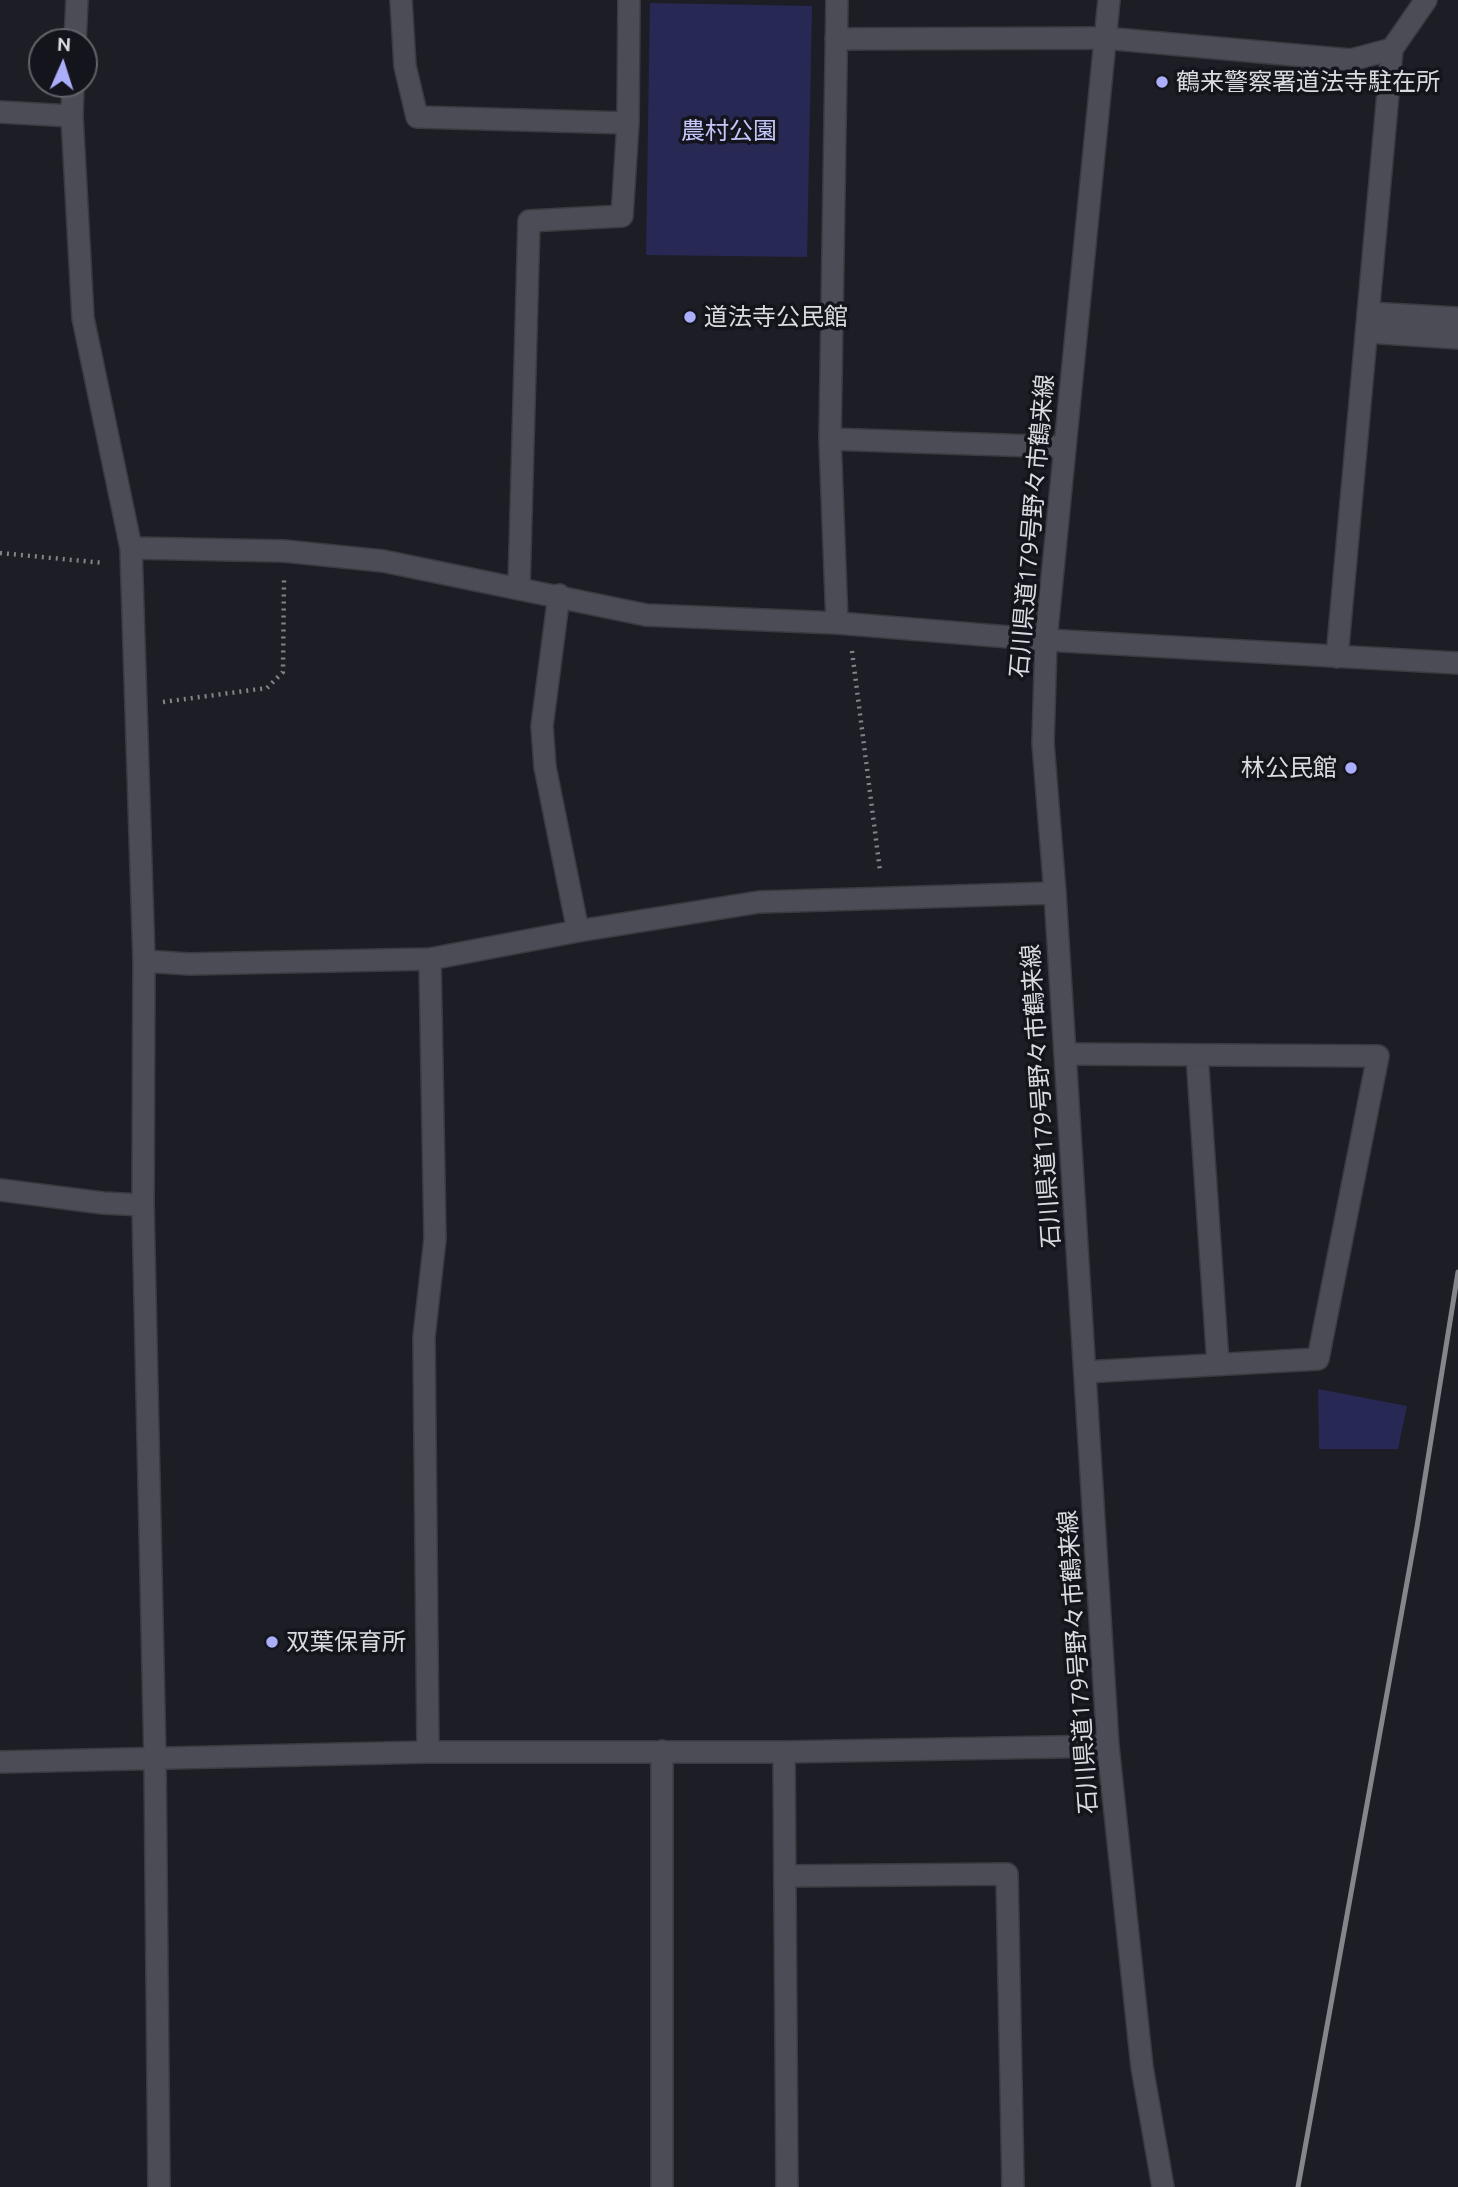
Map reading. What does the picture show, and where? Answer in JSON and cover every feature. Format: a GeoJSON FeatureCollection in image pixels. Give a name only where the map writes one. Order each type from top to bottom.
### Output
{"type":"FeatureCollection","features":[{"type":"Feature","properties":{"kind":"street"},"geometry":{"type":"LineString","coordinates":[[76,28],[78,0]]}},
{"type":"Feature","properties":{"kind":"street"},"geometry":{"type":"LineString","coordinates":[[401,0],[405,66],[418,117],[628,123]]}},
{"type":"Feature","properties":{"kind":"street"},"geometry":{"type":"LineString","coordinates":[[519,587],[530,222],[622,216],[628,123],[629,0]]}},
{"type":"Feature","properties":{"kind":"street"},"geometry":{"type":"LineString","coordinates":[[837,0],[830,439],[837,623]]}},
{"type":"Feature","properties":{"kind":"street","name":"石川県道179号野々市鶴来線"},"geometry":{"type":"LineString","coordinates":[[1109,0],[1063,447],[1046,640],[1043,743],[1055,893],[1108,1746],[1143,2079],[1163,2187]]}},
{"type":"Feature","properties":{"kind":"street"},"geometry":{"type":"LineString","coordinates":[[1338,657],[1392,49],[1426,0]]}},
{"type":"Feature","properties":{"kind":"street"},"geometry":{"type":"LineString","coordinates":[[836,39],[1104,38],[1351,60],[1392,49]]}},
{"type":"Feature","properties":{"kind":"street"},"geometry":{"type":"LineString","coordinates":[[73,98],[83,318],[131,556],[144,961],[143,1205],[155,1760],[159,2187]]}},
{"type":"Feature","properties":{"kind":"street"},"geometry":{"type":"LineString","coordinates":[[0,112],[72,116]]}},
{"type":"Feature","properties":{"kind":"street"},"geometry":{"type":"LineString","coordinates":[[1367,323],[1458,318]]}},
{"type":"Feature","properties":{"kind":"street"},"geometry":{"type":"LineString","coordinates":[[1367,323],[1458,338]]}},
{"type":"Feature","properties":{"kind":"street"},"geometry":{"type":"LineString","coordinates":[[830,439],[1063,447]]}},
{"type":"Feature","properties":{"kind":"street"},"geometry":{"type":"LineString","coordinates":[[131,556],[284,551],[383,561],[646,615],[837,623],[1046,640],[1458,663]]}},
{"type":"Feature","properties":{"kind":"street"},"geometry":{"type":"LineString","coordinates":[[559,595],[542,726],[545,766],[578,931]]}},
{"type":"Feature","properties":{"kind":"street"},"geometry":{"type":"LineString","coordinates":[[144,961],[189,964],[430,959],[578,931],[759,902],[1055,893]]}},
{"type":"Feature","properties":{"kind":"street"},"geometry":{"type":"LineString","coordinates":[[428,1752],[424,1337],[435,1239],[430,959]]}},
{"type":"Feature","properties":{"kind":"street"},"geometry":{"type":"LineString","coordinates":[[1065,1054],[1378,1056],[1318,1359],[1085,1372]]}},
{"type":"Feature","properties":{"kind":"street"},"geometry":{"type":"LineString","coordinates":[[1197,1055],[1218,1364]]}},
{"type":"Feature","properties":{"kind":"street"},"geometry":{"type":"LineString","coordinates":[[0,1190],[103,1203],[143,1205]]}},
{"type":"Feature","properties":{"kind":"street"},"geometry":{"type":"LineString","coordinates":[[0,1762],[428,1752],[784,1752],[1108,1746]]}},
{"type":"Feature","properties":{"kind":"street"},"geometry":{"type":"LineString","coordinates":[[662,1751],[662,2187]]}},
{"type":"Feature","properties":{"kind":"street"},"geometry":{"type":"LineString","coordinates":[[784,1752],[788,2187]]}},
{"type":"Feature","properties":{"kind":"street"},"geometry":{"type":"LineString","coordinates":[[786,1876],[1007,1874],[1013,2187]]}},
{"type":"Feature","properties":{"kind":"path"},"geometry":{"type":"LineString","coordinates":[[135,706],[267,688],[283,672],[284,551]]}},
{"type":"Feature","properties":{"kind":"path"},"geometry":{"type":"LineString","coordinates":[[0,553],[131,556]]}},
{"type":"Feature","properties":{"kind":"path"},"geometry":{"type":"LineString","coordinates":[[837,623],[851,641],[883,898]]}},
{"type":"Feature","properties":{"kind":"green space","name":"農村公園"},"geometry":{"type":"Polygon","coordinates":[[[650,3],[812,6],[807,257],[646,255],[650,3]]]}},
{"type":"Feature","properties":{"kind":"green space"},"geometry":{"type":"Polygon","coordinates":[[[1318,1389],[1407,1406],[1398,1449],[1319,1449],[1318,1389]]]}},
{"type":"Feature","properties":{"kind":"railway"},"geometry":{"type":"LineString","coordinates":[[1298,2187],[1417,1527],[1458,1272]]}},
{"type":"Feature","properties":{"kind":"place","name":"鶴来警察署道法寺駐在所"},"geometry":{"type":"Point","coordinates":[1162,82]}},
{"type":"Feature","properties":{"kind":"place","name":"道法寺公民館"},"geometry":{"type":"Point","coordinates":[690,317]}},
{"type":"Feature","properties":{"kind":"place","name":"林公民館"},"geometry":{"type":"Point","coordinates":[1351,768]}},
{"type":"Feature","properties":{"kind":"place","name":"双葉保育所"},"geometry":{"type":"Point","coordinates":[272,1642]}}]}
